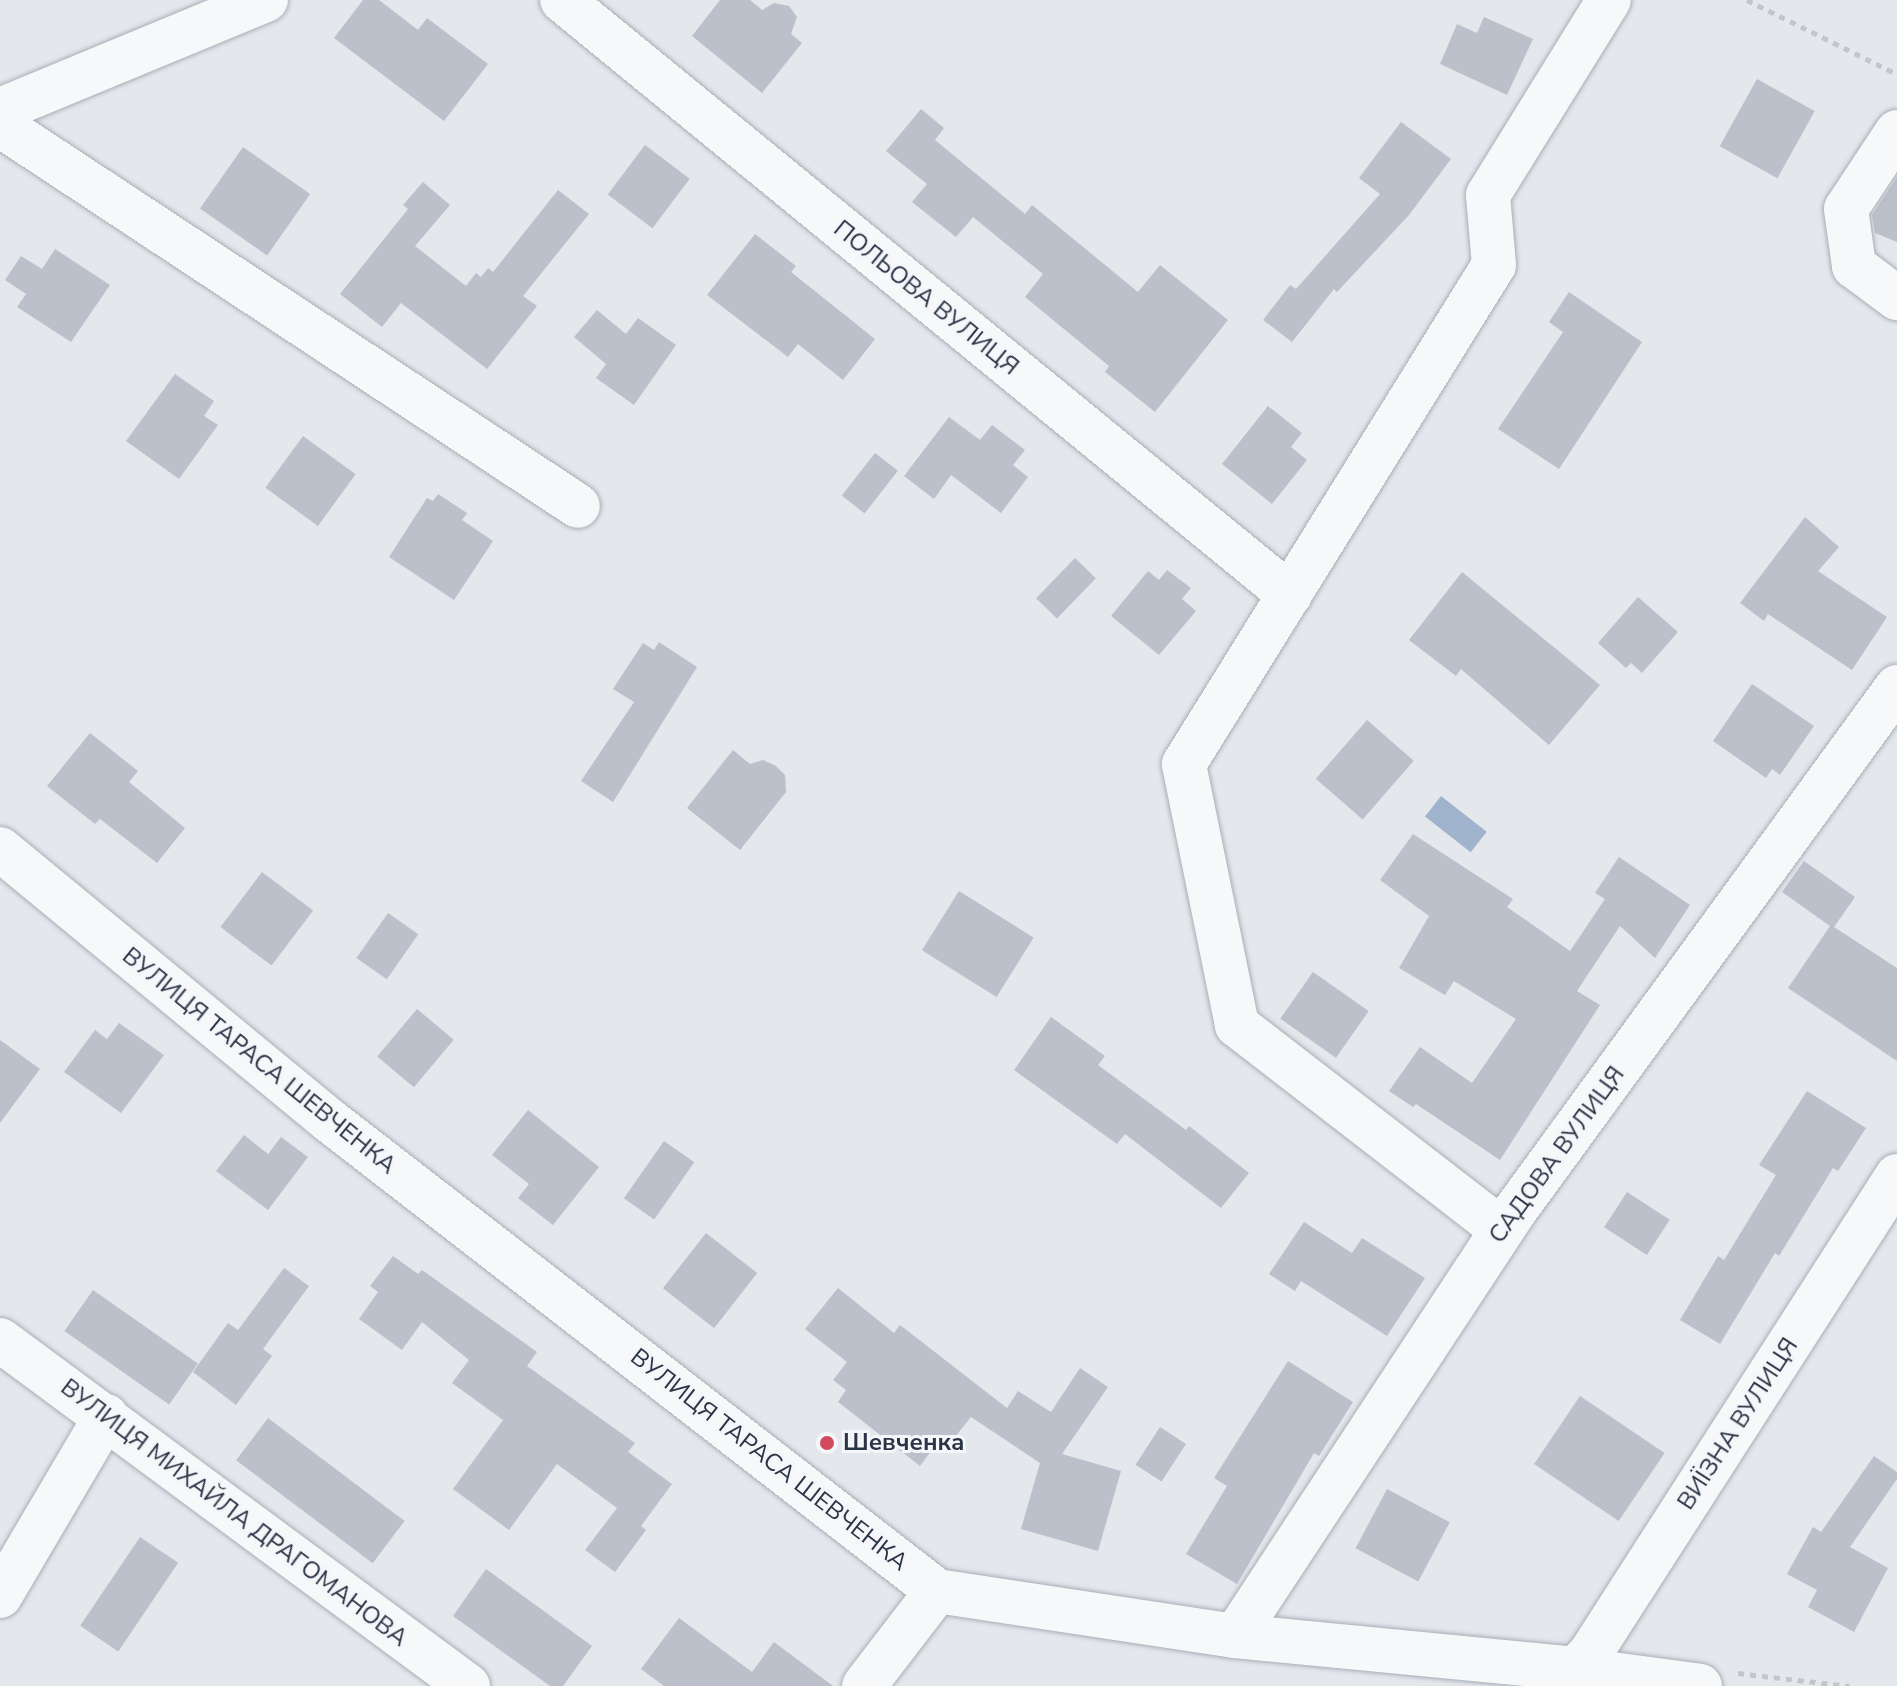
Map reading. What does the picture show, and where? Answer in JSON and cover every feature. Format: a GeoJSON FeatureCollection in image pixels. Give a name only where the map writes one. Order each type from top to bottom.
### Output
{"type":"FeatureCollection","features":[{"type":"Feature","properties":{"kind":"street"},"geometry":{"type":"LineString","coordinates":[[0,110],[266,0]]}},
{"type":"Feature","properties":{"kind":"street","name":"ПОЛЬОВА ВУЛИЦЯ"},"geometry":{"type":"LineString","coordinates":[[562,0],[1290,595]]}},
{"type":"Feature","properties":{"kind":"street"},"geometry":{"type":"LineString","coordinates":[[1502,1230],[1237,1025],[1184,764],[1494,265],[1488,195],[1609,0]]}},
{"type":"Feature","properties":{"kind":"street"},"geometry":{"type":"LineString","coordinates":[[0,125],[578,506]]}},
{"type":"Feature","properties":{"kind":"street"},"geometry":{"type":"LineString","coordinates":[[1897,132],[1846,209],[1854,266],[1897,298]]}},
{"type":"Feature","properties":{"kind":"street","name":"САДОВА ВУЛИЦЯ"},"geometry":{"type":"LineString","coordinates":[[1235,1636],[1502,1230],[1897,687]]}},
{"type":"Feature","properties":{"kind":"street","name":"ВУЛИЦЯ ТАРАСА ШЕВЧЕНКА"},"geometry":{"type":"LineString","coordinates":[[0,849],[330,1121],[937,1591],[1235,1636],[1575,1669],[1714,1678]]}},
{"type":"Feature","properties":{"kind":"street","name":"ВИЇЗНА ВУЛИЦЯ"},"geometry":{"type":"LineString","coordinates":[[1575,1669],[1590,1654],[1897,1176]]}},
{"type":"Feature","properties":{"kind":"street","name":"ВУЛИЦЯ МИХАЙЛА ДРАГОМАНОВА"},"geometry":{"type":"LineString","coordinates":[[0,1340],[468,1686]]}},
{"type":"Feature","properties":{"kind":"street"},"geometry":{"type":"LineString","coordinates":[[0,1596],[106,1416]]}},
{"type":"Feature","properties":{"kind":"street"},"geometry":{"type":"LineString","coordinates":[[864,1686],[937,1591]]}},
{"type":"Feature","properties":{"kind":"path"},"geometry":{"type":"LineString","coordinates":[[1747,0],[1897,74]]}},
{"type":"Feature","properties":{"kind":"path"},"geometry":{"type":"LineString","coordinates":[[1714,1678],[1849,1686]]}},
{"type":"Feature","properties":{"kind":"water"},"geometry":{"type":"Polygon","coordinates":[[[1441,796],[1487,832],[1471,852],[1425,816],[1441,796]]]}},
{"type":"Feature","properties":{"kind":"building"},"geometry":{"type":"Polygon","coordinates":[[[363,0],[379,0],[418,30],[427,18],[488,64],[444,121],[334,38],[363,0]]]}},
{"type":"Feature","properties":{"kind":"building"},"geometry":{"type":"Polygon","coordinates":[[[720,0],[750,0],[762,10],[774,3],[789,6],[797,17],[791,34],[802,43],[762,93],[692,36],[720,0]]]}},
{"type":"Feature","properties":{"kind":"building"},"geometry":{"type":"Polygon","coordinates":[[[1484,17],[1533,39],[1507,95],[1440,64],[1457,24],[1477,33],[1484,17]]]}},
{"type":"Feature","properties":{"kind":"building"},"geometry":{"type":"Polygon","coordinates":[[[1757,79],[1815,111],[1777,178],[1720,146],[1757,79]]]}},
{"type":"Feature","properties":{"kind":"building"},"geometry":{"type":"Polygon","coordinates":[[[921,109],[944,128],[935,140],[1025,214],[1032,205],[1138,292],[1160,265],[1228,320],[1155,412],[1105,372],[1109,366],[1025,297],[1043,274],[973,217],[956,237],[912,202],[927,184],[886,151],[921,109]]]}},
{"type":"Feature","properties":{"kind":"building"},"geometry":{"type":"Polygon","coordinates":[[[1401,122],[1451,159],[1409,215],[1337,292],[1334,289],[1292,342],[1263,320],[1290,285],[1296,289],[1380,194],[1359,178],[1401,122]]]}},
{"type":"Feature","properties":{"kind":"building"},"geometry":{"type":"Polygon","coordinates":[[[645,145],[690,179],[652,228],[608,195],[645,145]]]}},
{"type":"Feature","properties":{"kind":"building"},"geometry":{"type":"Polygon","coordinates":[[[243,147],[310,194],[267,255],[200,208],[243,147]]]}},
{"type":"Feature","properties":{"kind":"building"},"geometry":{"type":"Polygon","coordinates":[[[1897,177],[1897,242],[1875,233],[1872,215],[1897,177]]]}},
{"type":"Feature","properties":{"kind":"building"},"geometry":{"type":"Polygon","coordinates":[[[423,182],[450,205],[415,246],[466,286],[476,273],[481,277],[488,268],[493,272],[558,190],[589,214],[523,296],[537,306],[487,369],[401,303],[382,327],[340,294],[408,209],[403,205],[423,182]]]}},
{"type":"Feature","properties":{"kind":"building"},"geometry":{"type":"Polygon","coordinates":[[[755,234],[796,266],[791,272],[875,339],[843,380],[798,344],[788,357],[707,295],[755,234]]]}},
{"type":"Feature","properties":{"kind":"building"},"geometry":{"type":"Polygon","coordinates":[[[55,249],[110,285],[71,342],[17,307],[26,294],[5,280],[21,256],[42,269],[55,249]]]}},
{"type":"Feature","properties":{"kind":"building"},"geometry":{"type":"Polygon","coordinates":[[[1569,292],[1642,342],[1559,469],[1498,429],[1563,332],[1549,322],[1569,292]]]}},
{"type":"Feature","properties":{"kind":"building"},"geometry":{"type":"Polygon","coordinates":[[[597,310],[626,334],[638,318],[676,345],[634,405],[596,378],[606,364],[574,337],[597,310]]]}},
{"type":"Feature","properties":{"kind":"building"},"geometry":{"type":"Polygon","coordinates":[[[175,374],[214,401],[204,416],[218,425],[179,479],[126,441],[175,374]]]}},
{"type":"Feature","properties":{"kind":"building"},"geometry":{"type":"Polygon","coordinates":[[[1268,406],[1302,433],[1291,447],[1307,460],[1272,504],[1222,464],[1268,406]]]}},
{"type":"Feature","properties":{"kind":"building"},"geometry":{"type":"Polygon","coordinates":[[[949,417],[980,440],[992,425],[1025,450],[1013,465],[1028,477],[1001,513],[951,475],[934,499],[904,476],[949,417]]]}},
{"type":"Feature","properties":{"kind":"building"},"geometry":{"type":"Polygon","coordinates":[[[303,436],[356,474],[318,526],[265,488],[303,436]]]}},
{"type":"Feature","properties":{"kind":"building"},"geometry":{"type":"Polygon","coordinates":[[[875,453],[898,471],[865,513],[842,496],[875,453]]]}},
{"type":"Feature","properties":{"kind":"building"},"geometry":{"type":"Polygon","coordinates":[[[438,494],[467,513],[462,520],[493,541],[454,600],[389,557],[427,498],[433,501],[438,494]]]}},
{"type":"Feature","properties":{"kind":"building"},"geometry":{"type":"Polygon","coordinates":[[[1805,517],[1839,547],[1818,571],[1887,617],[1852,670],[1768,614],[1764,621],[1740,603],[1805,517]]]}},
{"type":"Feature","properties":{"kind":"building"},"geometry":{"type":"Polygon","coordinates":[[[1075,558],[1096,578],[1057,618],[1036,598],[1075,558]]]}},
{"type":"Feature","properties":{"kind":"building"},"geometry":{"type":"Polygon","coordinates":[[[1167,570],[1191,588],[1182,599],[1196,611],[1159,655],[1111,616],[1148,571],[1159,580],[1167,570]]]}},
{"type":"Feature","properties":{"kind":"building"},"geometry":{"type":"Polygon","coordinates":[[[1462,572],[1600,685],[1549,745],[1461,669],[1456,676],[1409,640],[1462,572]]]}},
{"type":"Feature","properties":{"kind":"building"},"geometry":{"type":"Polygon","coordinates":[[[1638,597],[1678,632],[1642,673],[1631,663],[1626,668],[1598,643],[1638,597]]]}},
{"type":"Feature","properties":{"kind":"building"},"geometry":{"type":"Polygon","coordinates":[[[659,642],[697,667],[613,802],[581,781],[634,702],[613,689],[643,643],[654,650],[659,642]]]}},
{"type":"Feature","properties":{"kind":"building"},"geometry":{"type":"Polygon","coordinates":[[[1752,684],[1814,726],[1780,775],[1772,769],[1766,778],[1713,741],[1752,684]]]}},
{"type":"Feature","properties":{"kind":"building"},"geometry":{"type":"Polygon","coordinates":[[[1367,720],[1414,761],[1363,820],[1316,779],[1367,720]]]}},
{"type":"Feature","properties":{"kind":"building"},"geometry":{"type":"Polygon","coordinates":[[[90,733],[138,771],[129,782],[185,828],[157,863],[100,819],[95,824],[47,786],[90,733]]]}},
{"type":"Feature","properties":{"kind":"building"},"geometry":{"type":"Polygon","coordinates":[[[733,750],[750,764],[763,760],[785,775],[786,792],[740,850],[687,808],[733,750]]]}},
{"type":"Feature","properties":{"kind":"building"},"geometry":{"type":"Polygon","coordinates":[[[1413,834],[1513,899],[1507,907],[1570,951],[1605,899],[1595,893],[1619,857],[1690,905],[1655,958],[1620,926],[1577,991],[1600,1005],[1500,1160],[1416,1104],[1413,1107],[1389,1091],[1420,1047],[1472,1083],[1516,1019],[1454,981],[1445,995],[1399,968],[1429,916],[1380,880],[1413,834]]]}},
{"type":"Feature","properties":{"kind":"building"},"geometry":{"type":"Polygon","coordinates":[[[1804,861],[1855,897],[1834,927],[1897,968],[1897,1061],[1788,988],[1830,926],[1782,892],[1804,861]]]}},
{"type":"Feature","properties":{"kind":"building"},"geometry":{"type":"Polygon","coordinates":[[[262,872],[313,911],[272,966],[220,927],[262,872]]]}},
{"type":"Feature","properties":{"kind":"building"},"geometry":{"type":"Polygon","coordinates":[[[959,891],[1034,938],[997,997],[922,950],[959,891]]]}},
{"type":"Feature","properties":{"kind":"building"},"geometry":{"type":"Polygon","coordinates":[[[388,913],[418,934],[387,979],[356,958],[388,913]]]}},
{"type":"Feature","properties":{"kind":"building"},"geometry":{"type":"Polygon","coordinates":[[[1313,972],[1369,1011],[1336,1058],[1280,1019],[1313,972]]]}},
{"type":"Feature","properties":{"kind":"building"},"geometry":{"type":"Polygon","coordinates":[[[417,1009],[454,1040],[414,1087],[377,1056],[417,1009]]]}},
{"type":"Feature","properties":{"kind":"building"},"geometry":{"type":"Polygon","coordinates":[[[1051,1017],[1105,1056],[1098,1065],[1186,1130],[1189,1126],[1249,1173],[1221,1208],[1125,1134],[1117,1144],[1014,1070],[1051,1017]]]}},
{"type":"Feature","properties":{"kind":"building"},"geometry":{"type":"Polygon","coordinates":[[[119,1023],[164,1055],[121,1113],[64,1072],[95,1030],[107,1039],[119,1023]]]}},
{"type":"Feature","properties":{"kind":"building"},"geometry":{"type":"Polygon","coordinates":[[[0,1040],[40,1069],[0,1123],[0,1040]]]}},
{"type":"Feature","properties":{"kind":"building"},"geometry":{"type":"Polygon","coordinates":[[[1807,1091],[1866,1128],[1838,1171],[1833,1168],[1779,1256],[1775,1253],[1720,1344],[1680,1320],[1718,1256],[1724,1260],[1776,1175],[1759,1165],[1807,1091]]]}},
{"type":"Feature","properties":{"kind":"building"},"geometry":{"type":"Polygon","coordinates":[[[528,1110],[599,1167],[553,1225],[518,1198],[529,1184],[492,1155],[528,1110]]]}},
{"type":"Feature","properties":{"kind":"building"},"geometry":{"type":"Polygon","coordinates":[[[244,1135],[268,1154],[281,1137],[308,1157],[268,1210],[216,1171],[244,1135]]]}},
{"type":"Feature","properties":{"kind":"building"},"geometry":{"type":"Polygon","coordinates":[[[664,1141],[694,1162],[654,1220],[624,1198],[664,1141]]]}},
{"type":"Feature","properties":{"kind":"building"},"geometry":{"type":"Polygon","coordinates":[[[1627,1192],[1670,1220],[1647,1255],[1604,1227],[1627,1192]]]}},
{"type":"Feature","properties":{"kind":"building"},"geometry":{"type":"Polygon","coordinates":[[[1304,1222],[1352,1253],[1362,1238],[1425,1278],[1387,1336],[1301,1281],[1295,1291],[1269,1274],[1304,1222]]]}},
{"type":"Feature","properties":{"kind":"building"},"geometry":{"type":"Polygon","coordinates":[[[706,1233],[757,1273],[714,1328],[663,1288],[706,1233]]]}},
{"type":"Feature","properties":{"kind":"building"},"geometry":{"type":"Polygon","coordinates":[[[393,1256],[418,1274],[422,1270],[537,1352],[527,1366],[635,1443],[628,1452],[672,1484],[641,1526],[646,1530],[615,1572],[585,1550],[617,1508],[557,1464],[509,1530],[453,1489],[503,1420],[452,1383],[469,1360],[422,1322],[402,1350],[359,1319],[378,1292],[370,1286],[393,1256]]]}},
{"type":"Feature","properties":{"kind":"building"},"geometry":{"type":"Polygon","coordinates":[[[284,1268],[309,1286],[263,1349],[272,1356],[236,1405],[193,1372],[228,1323],[238,1330],[284,1268]]]}},
{"type":"Feature","properties":{"kind":"building"},"geometry":{"type":"Polygon","coordinates":[[[838,1288],[894,1333],[900,1325],[1007,1408],[1018,1391],[1051,1412],[1080,1368],[1108,1387],[1062,1454],[1121,1471],[1098,1551],[1021,1529],[1040,1463],[971,1417],[951,1442],[943,1435],[920,1466],[838,1402],[846,1390],[833,1380],[847,1362],[805,1329],[838,1288]]]}},
{"type":"Feature","properties":{"kind":"building"},"geometry":{"type":"Polygon","coordinates":[[[93,1290],[198,1363],[169,1404],[64,1331],[93,1290]]]}},
{"type":"Feature","properties":{"kind":"building"},"geometry":{"type":"Polygon","coordinates":[[[1288,1361],[1353,1402],[1319,1456],[1314,1453],[1237,1584],[1186,1554],[1227,1486],[1214,1478],[1288,1361]]]}},
{"type":"Feature","properties":{"kind":"building"},"geometry":{"type":"Polygon","coordinates":[[[1580,1396],[1665,1453],[1619,1521],[1534,1464],[1580,1396]]]}},
{"type":"Feature","properties":{"kind":"building"},"geometry":{"type":"Polygon","coordinates":[[[268,1418],[405,1521],[373,1563],[236,1460],[268,1418]]]}},
{"type":"Feature","properties":{"kind":"building"},"geometry":{"type":"Polygon","coordinates":[[[1160,1427],[1186,1444],[1161,1482],[1135,1465],[1160,1427]]]}},
{"type":"Feature","properties":{"kind":"building"},"geometry":{"type":"Polygon","coordinates":[[[1874,1456],[1897,1472],[1897,1479],[1850,1547],[1888,1568],[1854,1632],[1808,1607],[1817,1590],[1787,1574],[1813,1527],[1821,1532],[1874,1456]]]}},
{"type":"Feature","properties":{"kind":"building"},"geometry":{"type":"Polygon","coordinates":[[[1387,1489],[1450,1522],[1418,1581],[1356,1548],[1387,1489]]]}},
{"type":"Feature","properties":{"kind":"building"},"geometry":{"type":"Polygon","coordinates":[[[140,1537],[178,1563],[118,1651],[80,1626],[140,1537]]]}},
{"type":"Feature","properties":{"kind":"building"},"geometry":{"type":"Polygon","coordinates":[[[486,1569],[592,1646],[563,1686],[550,1686],[453,1616],[486,1569]]]}},
{"type":"Feature","properties":{"kind":"building"},"geometry":{"type":"Polygon","coordinates":[[[679,1618],[752,1672],[774,1642],[833,1686],[664,1686],[641,1669],[679,1618]]]}},
{"type":"Feature","properties":{"kind":"place","name":"Шевченка"},"geometry":{"type":"Point","coordinates":[827,1443]}}]}
